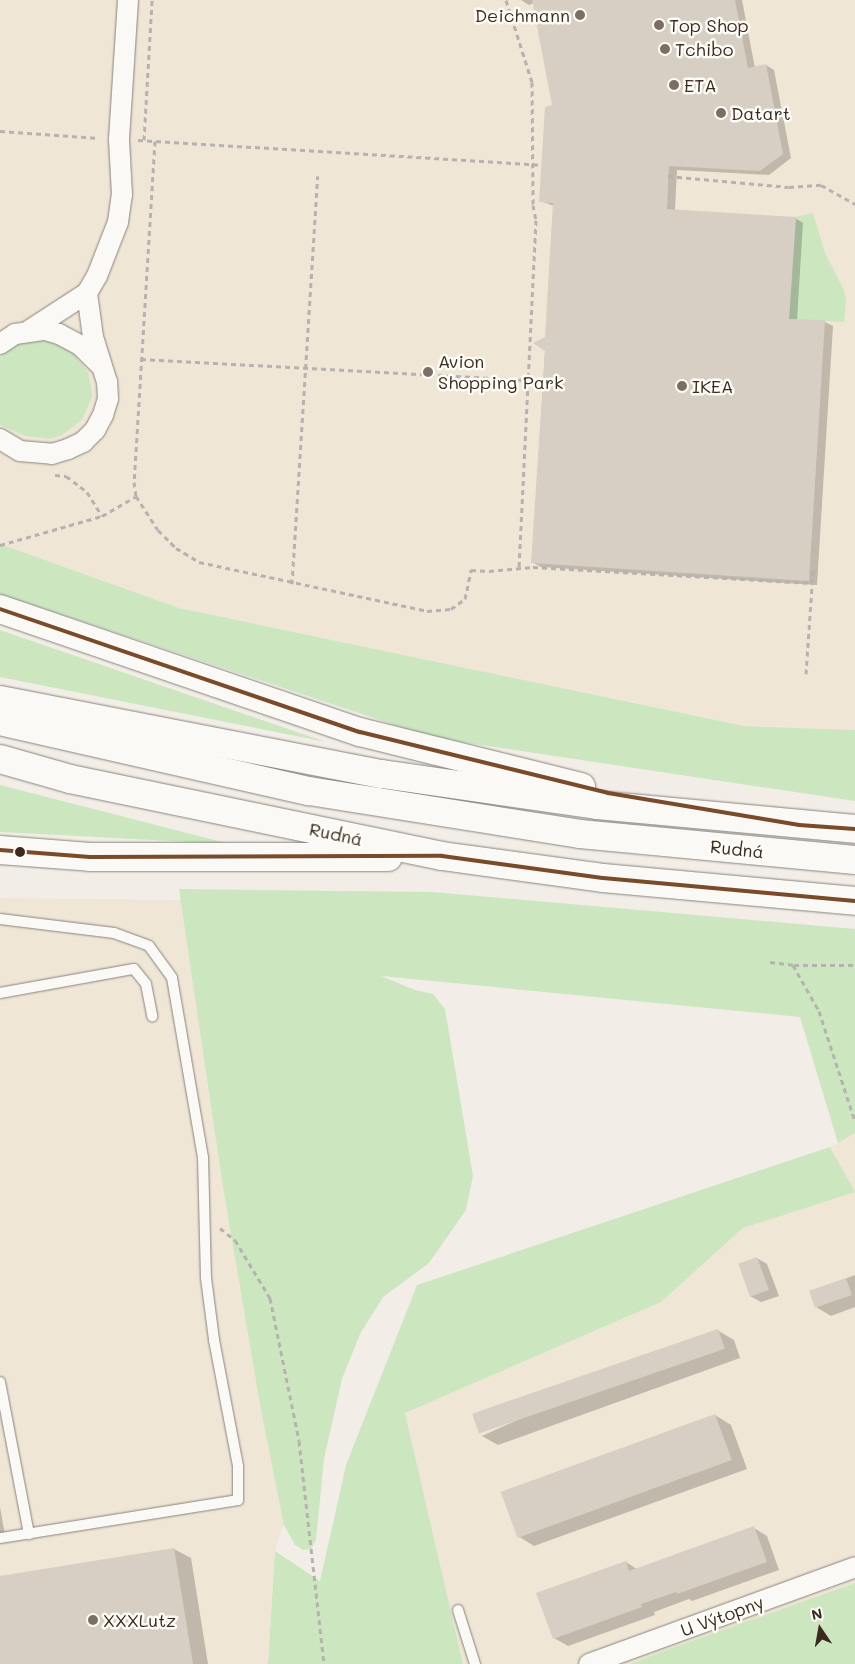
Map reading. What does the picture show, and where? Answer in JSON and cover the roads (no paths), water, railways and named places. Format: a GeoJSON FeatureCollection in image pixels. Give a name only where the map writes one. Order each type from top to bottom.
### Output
{"type":"FeatureCollection","features":[{"type":"Feature","properties":{"kind":"highway"},"geometry":{"type":"LineString","coordinates":[[0,609],[360,732],[608,794],[799,826]]}},
{"type":"Feature","properties":{"kind":"highway"},"geometry":{"type":"LineString","coordinates":[[0,700],[382,774],[598,805],[799,826],[855,829]]}},
{"type":"Feature","properties":{"kind":"highway","name":"Rudná"},"geometry":{"type":"LineString","coordinates":[[0,721],[309,791],[580,834],[855,860]]}},
{"type":"Feature","properties":{"kind":"highway","name":"Rudná"},"geometry":{"type":"LineString","coordinates":[[0,759],[70,779],[442,856],[603,878],[855,901]]}},
{"type":"Feature","properties":{"kind":"highway"},"geometry":{"type":"LineString","coordinates":[[0,850],[90,857],[442,856]]}},
{"type":"Feature","properties":{"kind":"street"},"geometry":{"type":"LineString","coordinates":[[30,330],[86,293],[107,252],[120,211],[122,195],[119,139],[128,0]]}},
{"type":"Feature","properties":{"kind":"street"},"geometry":{"type":"LineString","coordinates":[[0,439],[20,451],[35,454],[52,454],[68,450],[83,442],[95,430],[103,415],[108,399],[107,382],[93,337],[86,293]]}},
{"type":"Feature","properties":{"kind":"street"},"geometry":{"type":"LineString","coordinates":[[0,344],[15,334],[30,330],[45,330],[59,334],[80,345],[102,367]]}},
{"type":"Feature","properties":{"kind":"street","name":"U Výtopny"},"geometry":{"type":"LineString","coordinates":[[589,1664],[855,1567]]}},
{"type":"Feature","properties":{"kind":"lane"},"geometry":{"type":"LineString","coordinates":[[0,919],[114,933],[150,946],[172,978],[203,1157],[206,1278],[213,1332],[238,1466],[238,1500],[0,1538]]}},
{"type":"Feature","properties":{"kind":"lane"},"geometry":{"type":"LineString","coordinates":[[0,993],[134,969],[146,984],[152,1016]]}},
{"type":"Feature","properties":{"kind":"lane"},"geometry":{"type":"LineString","coordinates":[[0,1382],[29,1534]]}},
{"type":"Feature","properties":{"kind":"lane"},"geometry":{"type":"LineString","coordinates":[[458,1610],[474,1664]]}},
{"type":"Feature","properties":{"kind":"place","name":"Deichmann"},"geometry":{"type":"Point","coordinates":[580,15]}},
{"type":"Feature","properties":{"kind":"place","name":"Top Shop"},"geometry":{"type":"Point","coordinates":[659,25]}},
{"type":"Feature","properties":{"kind":"place","name":"Tchibo"},"geometry":{"type":"Point","coordinates":[665,49]}},
{"type":"Feature","properties":{"kind":"place","name":"ETA"},"geometry":{"type":"Point","coordinates":[674,85]}},
{"type":"Feature","properties":{"kind":"place","name":"Datart"},"geometry":{"type":"Point","coordinates":[721,113]}},
{"type":"Feature","properties":{"kind":"place","name":"Avion Shopping Park"},"geometry":{"type":"Point","coordinates":[428,372]}},
{"type":"Feature","properties":{"kind":"place","name":"IKEA"},"geometry":{"type":"Point","coordinates":[682,386]}},
{"type":"Feature","properties":{"kind":"place","name":"XXXLutz"},"geometry":{"type":"Point","coordinates":[93,1620]}}]}
